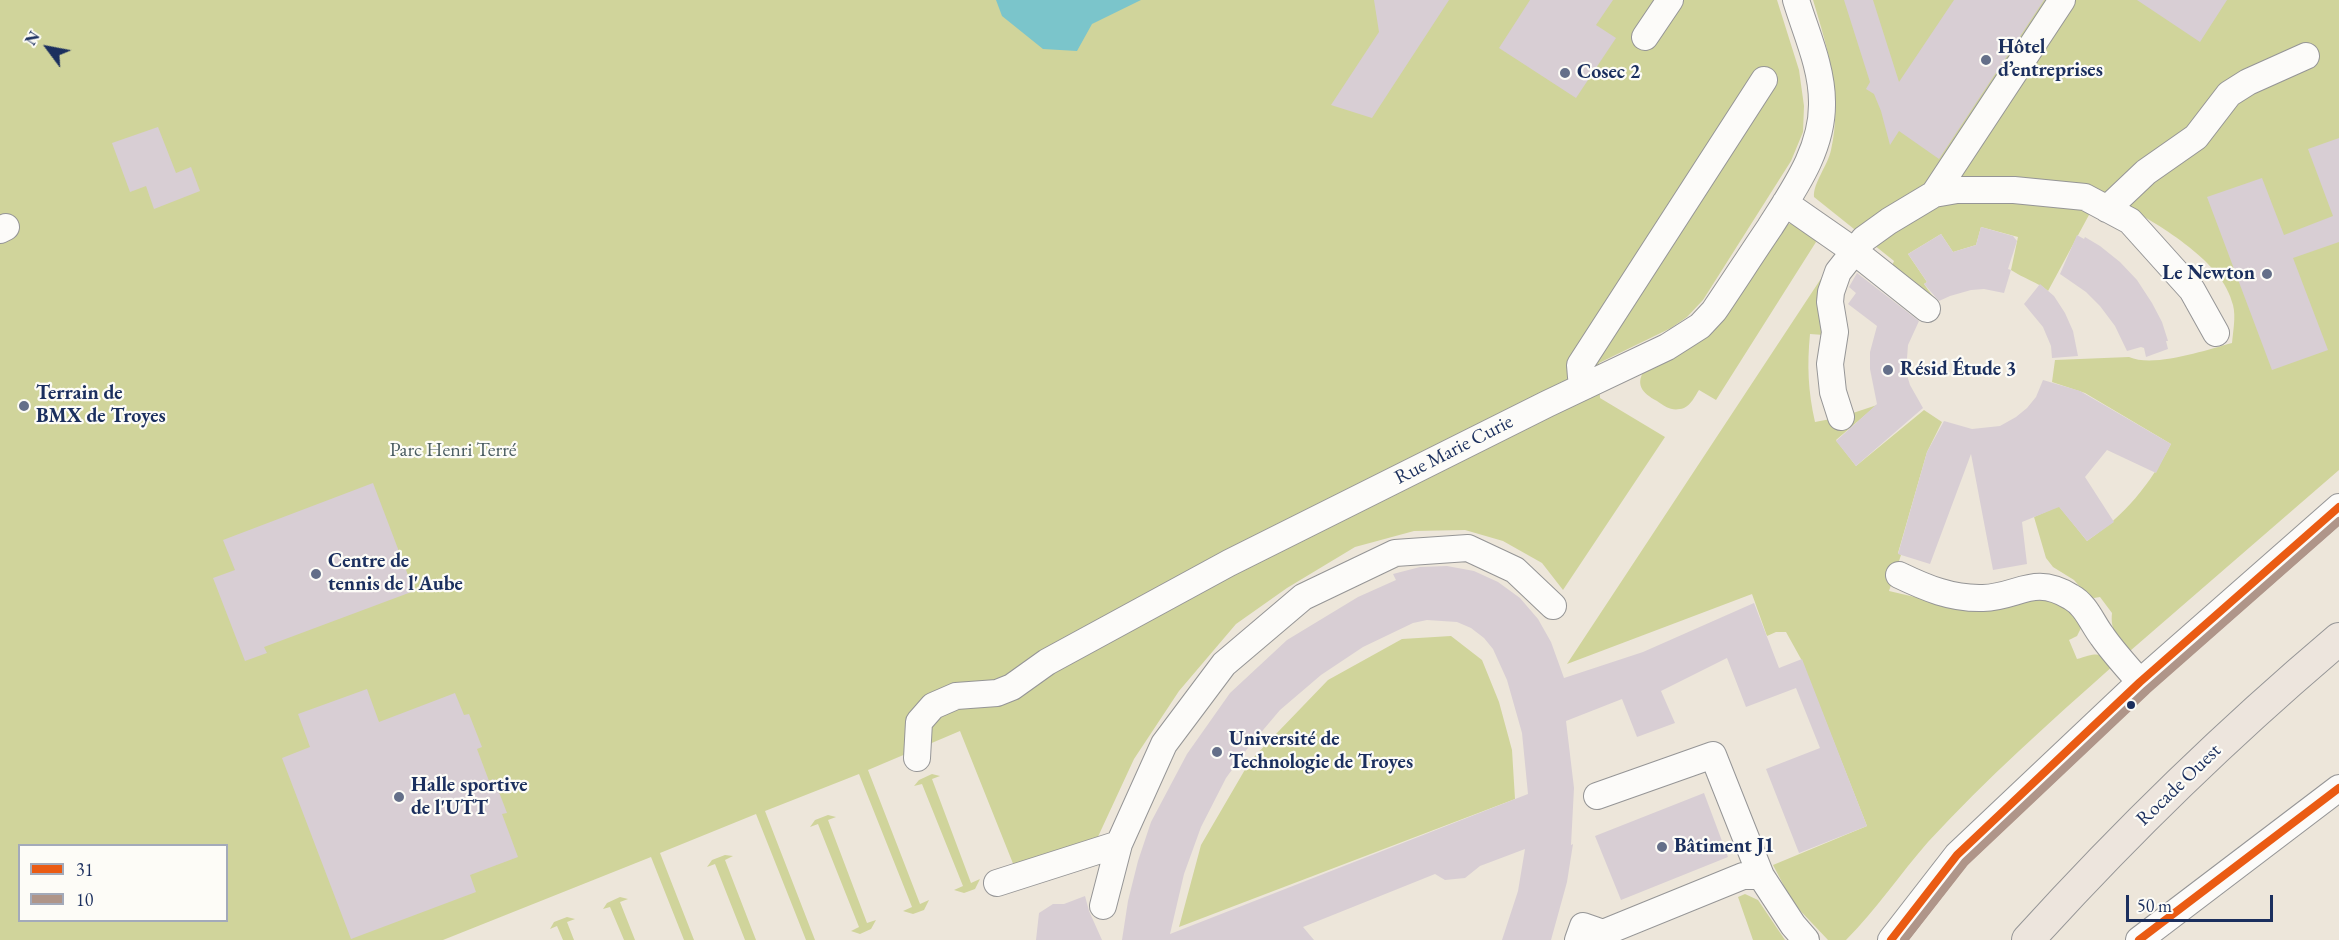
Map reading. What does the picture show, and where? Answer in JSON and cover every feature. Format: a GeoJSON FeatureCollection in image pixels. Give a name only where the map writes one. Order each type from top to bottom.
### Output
{"type":"FeatureCollection","features":[{"type":"Feature","properties":{"kind":"main road","name":"Rocade Ouest"},"geometry":{"type":"LineString","coordinates":[[2028,940],[2091,870],[2206,757],[2339,639]]}},
{"type":"Feature","properties":{"kind":"street"},"geometry":{"type":"LineString","coordinates":[[1645,37],[1670,0]]}},
{"type":"Feature","properties":{"kind":"street","name":"Rue Marie Curie"},"geometry":{"type":"LineString","coordinates":[[917,758],[919,722],[924,713],[933,705],[956,696],[997,693],[1012,687],[1047,662],[1219,568],[1667,347],[1700,326],[1714,311],[1785,203],[1810,159],[1818,139],[1822,103],[1817,68],[1796,0]]}},
{"type":"Feature","properties":{"kind":"street"},"geometry":{"type":"LineString","coordinates":[[1934,194],[2062,0]]}},
{"type":"Feature","properties":{"kind":"street"},"geometry":{"type":"LineString","coordinates":[[2108,209],[2146,172],[2196,137],[2229,94],[2248,82],[2306,56]]}},
{"type":"Feature","properties":{"kind":"street"},"geometry":{"type":"LineString","coordinates":[[1585,386],[1581,377],[1580,365],[1764,80]]}},
{"type":"Feature","properties":{"kind":"street"},"geometry":{"type":"LineString","coordinates":[[1841,417],[1833,392],[1830,364],[1835,332],[1830,302],[1838,272],[1864,239],[1889,220],[1934,194],[1957,190],[2014,190],[2085,197],[2130,221],[2192,290],[2216,333]]}},
{"type":"Feature","properties":{"kind":"street"},"geometry":{"type":"LineString","coordinates":[[1785,203],[1854,251],[1927,309]]}},
{"type":"Feature","properties":{"kind":"street"},"geometry":{"type":"LineString","coordinates":[[1891,940],[1957,855],[2140,682],[2339,507]]}},
{"type":"Feature","properties":{"kind":"street"},"geometry":{"type":"LineString","coordinates":[[1103,906],[1119,844],[1164,744],[1224,664],[1303,597],[1395,553],[1468,548],[1515,570],[1553,606]]}},
{"type":"Feature","properties":{"kind":"street"},"geometry":{"type":"LineString","coordinates":[[1899,575],[1935,592],[1983,598],[2035,585],[2053,588],[2073,597],[2140,682]]}},
{"type":"Feature","properties":{"kind":"street"},"geometry":{"type":"LineString","coordinates":[[1597,796],[1713,755],[1761,876],[1793,925],[1806,940]]}},
{"type":"Feature","properties":{"kind":"street"},"geometry":{"type":"LineString","coordinates":[[2139,940],[2339,788]]}},
{"type":"Feature","properties":{"kind":"street"},"geometry":{"type":"LineString","coordinates":[[997,883],[1119,844]]}},
{"type":"Feature","properties":{"kind":"street"},"geometry":{"type":"LineString","coordinates":[[1578,940],[1583,926],[1603,933],[1743,876],[1761,876]]}},
{"type":"Feature","properties":{"kind":"green space","name":"Parc Henri Terré"},"geometry":{"type":"Polygon","coordinates":[[[0,0],[1777,0],[1799,70],[1804,106],[1803,132],[1791,161],[1703,300],[1687,317],[1671,328],[1599,363],[1600,398],[1665,437],[1563,590],[1542,563],[1503,541],[1465,530],[1414,531],[1355,547],[1287,588],[1236,624],[1179,691],[1134,759],[1096,841],[1016,871],[960,731],[868,770],[920,904],[929,900],[924,910],[913,914],[903,911],[912,907],[859,774],[765,811],[815,940],[806,940],[756,814],[660,853],[694,940],[684,940],[651,857],[443,940],[0,940],[0,0]]]}},
{"type":"Feature","properties":{"kind":"green space"},"geometry":{"type":"Polygon","coordinates":[[[1813,0],[2339,0],[2339,470],[2130,651],[2116,634],[2112,625],[2112,613],[2100,597],[2094,598],[2087,595],[2074,580],[2053,567],[2046,558],[2034,517],[2059,506],[2087,541],[2125,510],[2145,486],[2171,444],[2085,393],[2052,382],[2055,360],[2129,357],[2140,360],[2166,359],[2232,343],[2234,310],[2227,289],[2217,274],[2189,247],[2125,205],[2090,213],[2048,291],[2011,270],[2018,237],[1981,227],[1976,245],[1953,252],[1941,234],[1908,254],[1927,282],[1924,284],[1937,302],[1891,268],[1894,261],[1814,197],[1816,186],[1831,150],[1835,93],[1824,37],[1813,0]]]}},
{"type":"Feature","properties":{"kind":"green space"},"geometry":{"type":"Polygon","coordinates":[[[1796,222],[1812,232],[1816,242],[1716,400],[1699,390],[1689,405],[1673,409],[1647,395],[1640,383],[1646,368],[1785,225],[1796,222]]]}},
{"type":"Feature","properties":{"kind":"green space"},"geometry":{"type":"Polygon","coordinates":[[[1828,268],[1818,294],[1824,335],[1810,334],[1809,378],[1815,422],[1841,417],[1877,405],[1836,440],[1856,466],[1924,410],[1942,422],[1927,452],[1898,553],[1901,555],[1889,591],[1932,601],[2058,600],[2079,617],[2081,628],[2077,636],[2069,640],[2077,659],[2097,654],[2105,657],[2114,665],[2019,751],[1950,819],[1846,940],[1828,940],[1793,903],[1773,865],[1867,826],[1801,659],[1786,632],[1776,632],[1767,636],[1752,594],[1567,664],[1828,268]]]}},
{"type":"Feature","properties":{"kind":"green space"},"geometry":{"type":"Polygon","coordinates":[[[1451,636],[1482,660],[1499,702],[1512,750],[1515,799],[1179,927],[1201,845],[1250,761],[1328,680],[1402,639],[1451,636]]]}},
{"type":"Feature","properties":{"kind":"green space"},"geometry":{"type":"Polygon","coordinates":[[[932,774],[940,776],[932,779],[971,883],[980,879],[975,889],[964,893],[954,890],[963,886],[922,784],[914,786],[919,780],[932,774]]]}},
{"type":"Feature","properties":{"kind":"green space"},"geometry":{"type":"Polygon","coordinates":[[[828,815],[836,817],[828,820],[867,923],[876,920],[871,929],[860,934],[851,931],[859,927],[818,824],[810,827],[815,820],[828,815]]]}},
{"type":"Feature","properties":{"kind":"green space"},"geometry":{"type":"Polygon","coordinates":[[[725,855],[733,856],[725,860],[756,940],[745,940],[715,864],[707,867],[712,860],[725,855]]]}},
{"type":"Feature","properties":{"kind":"green space"},"geometry":{"type":"Polygon","coordinates":[[[1745,894],[1758,900],[1785,940],[1753,940],[1738,897],[1745,894]]]}},
{"type":"Feature","properties":{"kind":"green space"},"geometry":{"type":"Polygon","coordinates":[[[620,897],[628,899],[620,902],[635,940],[624,940],[610,907],[603,909],[607,903],[620,897]]]}},
{"type":"Feature","properties":{"kind":"green space"},"geometry":{"type":"Polygon","coordinates":[[[567,917],[575,919],[567,922],[574,940],[563,940],[557,926],[550,929],[554,922],[567,917]]]}},
{"type":"Feature","properties":{"kind":"water"},"geometry":{"type":"Polygon","coordinates":[[[996,0],[1141,0],[1092,24],[1077,51],[1043,49],[1002,16],[996,0]]]}},
{"type":"Feature","properties":{"kind":"building"},"geometry":{"type":"Polygon","coordinates":[[[1374,0],[1449,0],[1372,118],[1331,105],[1379,32],[1374,0]]]}},
{"type":"Feature","properties":{"kind":"building","name":"Cosec 2"},"geometry":{"type":"Polygon","coordinates":[[[1530,0],[1613,0],[1596,25],[1616,38],[1576,98],[1499,48],[1530,0]]]}},
{"type":"Feature","properties":{"kind":"building","name":"Hôtel d’entreprises"},"geometry":{"type":"Polygon","coordinates":[[[1844,0],[1873,0],[1899,82],[1954,0],[2044,0],[1939,159],[1899,131],[1890,145],[1874,94],[1866,89],[1870,82],[1844,0]]]}},
{"type":"Feature","properties":{"kind":"building"},"geometry":{"type":"Polygon","coordinates":[[[2137,0],[2227,0],[2200,42],[2137,0]]]}},
{"type":"Feature","properties":{"kind":"building"},"geometry":{"type":"Polygon","coordinates":[[[158,127],[176,173],[191,167],[200,191],[154,209],[146,186],[130,192],[112,143],[158,127]]]}},
{"type":"Feature","properties":{"kind":"building","name":"Le Newton"},"geometry":{"type":"Polygon","coordinates":[[[2339,138],[2339,242],[2293,258],[2328,350],[2272,370],[2207,197],[2262,178],[2284,235],[2333,216],[2308,149],[2339,138]]]}},
{"type":"Feature","properties":{"kind":"building"},"geometry":{"type":"Polygon","coordinates":[[[1981,227],[2013,236],[2017,241],[2008,269],[2011,270],[2004,293],[1984,289],[1971,290],[1939,301],[1924,284],[1927,282],[1908,254],[1941,234],[1953,252],[1976,245],[1981,227]]]}},
{"type":"Feature","properties":{"kind":"building"},"geometry":{"type":"Polygon","coordinates":[[[2077,235],[2100,246],[2137,280],[2162,322],[2168,349],[2146,357],[2144,348],[2141,347],[2127,351],[2115,326],[2100,306],[2086,292],[2060,274],[2077,235]]]}},
{"type":"Feature","properties":{"kind":"building","name":"Résid Étude 3"},"geometry":{"type":"Polygon","coordinates":[[[1857,273],[1919,321],[1908,345],[1906,372],[1910,385],[1923,408],[1856,466],[1836,441],[1877,404],[1870,369],[1870,352],[1877,326],[1848,304],[1856,293],[1849,287],[1857,273]]]}},
{"type":"Feature","properties":{"kind":"building"},"geometry":{"type":"Polygon","coordinates":[[[2040,284],[2054,296],[2065,313],[2073,331],[2078,356],[2052,358],[2051,346],[2043,327],[2024,304],[2040,284]]]}},
{"type":"Feature","properties":{"kind":"building"},"geometry":{"type":"Polygon","coordinates":[[[2043,380],[2080,391],[2171,444],[2156,473],[2107,450],[2085,477],[2114,522],[2087,541],[2059,507],[2022,522],[2027,564],[1993,570],[1971,454],[1930,564],[1898,554],[1927,452],[1944,421],[1972,429],[2000,426],[2027,408],[2036,397],[2043,380]]]}},
{"type":"Feature","properties":{"kind":"building","name":"Centre de tennis de l'Aube"},"geometry":{"type":"Polygon","coordinates":[[[373,483],[414,591],[264,647],[267,653],[245,661],[213,578],[235,570],[223,540],[373,483]]]}},
{"type":"Feature","properties":{"kind":"building","name":"Université de Technologie de Troyes"},"geometry":{"type":"Polygon","coordinates":[[[1447,566],[1474,571],[1498,582],[1520,598],[1538,619],[1551,642],[1564,678],[1643,652],[1754,603],[1779,668],[1802,659],[1867,826],[1799,853],[1766,769],[1820,748],[1796,688],[1746,707],[1727,658],[1661,691],[1675,723],[1637,737],[1622,699],[1566,721],[1574,788],[1571,845],[1573,844],[1567,882],[1551,940],[1502,940],[1518,891],[1525,849],[1480,866],[1465,878],[1445,880],[1435,874],[1303,927],[1314,940],[1122,940],[1128,901],[1151,822],[1187,754],[1230,693],[1287,640],[1358,597],[1396,580],[1393,574],[1420,567],[1447,566]],[[1427,620],[1413,623],[1363,647],[1321,675],[1280,710],[1226,778],[1201,827],[1184,874],[1170,934],[1528,794],[1522,733],[1507,680],[1493,649],[1484,638],[1471,628],[1457,622],[1427,620]]]}},
{"type":"Feature","properties":{"kind":"building","name":"Halle sportive de l'UTT"},"geometry":{"type":"Polygon","coordinates":[[[367,689],[379,722],[455,693],[464,715],[469,714],[482,747],[477,749],[489,781],[494,779],[507,813],[502,814],[518,857],[470,875],[476,892],[351,939],[282,758],[310,747],[298,714],[367,689]]]}},
{"type":"Feature","properties":{"kind":"building","name":"Bâtiment J1"},"geometry":{"type":"Polygon","coordinates":[[[1704,793],[1728,857],[1621,900],[1595,836],[1704,793]]]}},
{"type":"Feature","properties":{"kind":"building"},"geometry":{"type":"Polygon","coordinates":[[[1085,896],[1102,940],[1036,940],[1039,913],[1053,904],[1064,904],[1085,896]]]}},
{"type":"Feature","properties":{"kind":"transit line","name":"31"},"geometry":{"type":"LineString","coordinates":[[1891,940],[1957,855],[2140,682],[2339,507]]}},
{"type":"Feature","properties":{"kind":"transit line","name":"10"},"geometry":{"type":"LineString","coordinates":[[1904,940],[1965,862],[2147,690],[2339,521]]}},
{"type":"Feature","properties":{"kind":"transit line","name":"31"},"geometry":{"type":"LineString","coordinates":[[2139,940],[2339,788]]}},
{"type":"Feature","properties":{"kind":"place","name":"Hôtel d’entreprises"},"geometry":{"type":"Point","coordinates":[1986,60]}},
{"type":"Feature","properties":{"kind":"place","name":"Cosec 2"},"geometry":{"type":"Point","coordinates":[1565,73]}},
{"type":"Feature","properties":{"kind":"place","name":"Le Newton"},"geometry":{"type":"Point","coordinates":[2267,274]}},
{"type":"Feature","properties":{"kind":"place","name":"Résid Étude 3"},"geometry":{"type":"Point","coordinates":[1888,370]}},
{"type":"Feature","properties":{"kind":"place","name":"Terrain de BMX de Troyes"},"geometry":{"type":"Point","coordinates":[24,406]}},
{"type":"Feature","properties":{"kind":"place","name":"Centre de tennis de l'Aube"},"geometry":{"type":"Point","coordinates":[316,574]}},
{"type":"Feature","properties":{"kind":"place","name":"Université de Technologie de Troyes"},"geometry":{"type":"Point","coordinates":[1217,752]}},
{"type":"Feature","properties":{"kind":"place","name":"Halle sportive de l'UTT"},"geometry":{"type":"Point","coordinates":[399,797]}},
{"type":"Feature","properties":{"kind":"place","name":"Bâtiment J1"},"geometry":{"type":"Point","coordinates":[1662,847]}}]}
